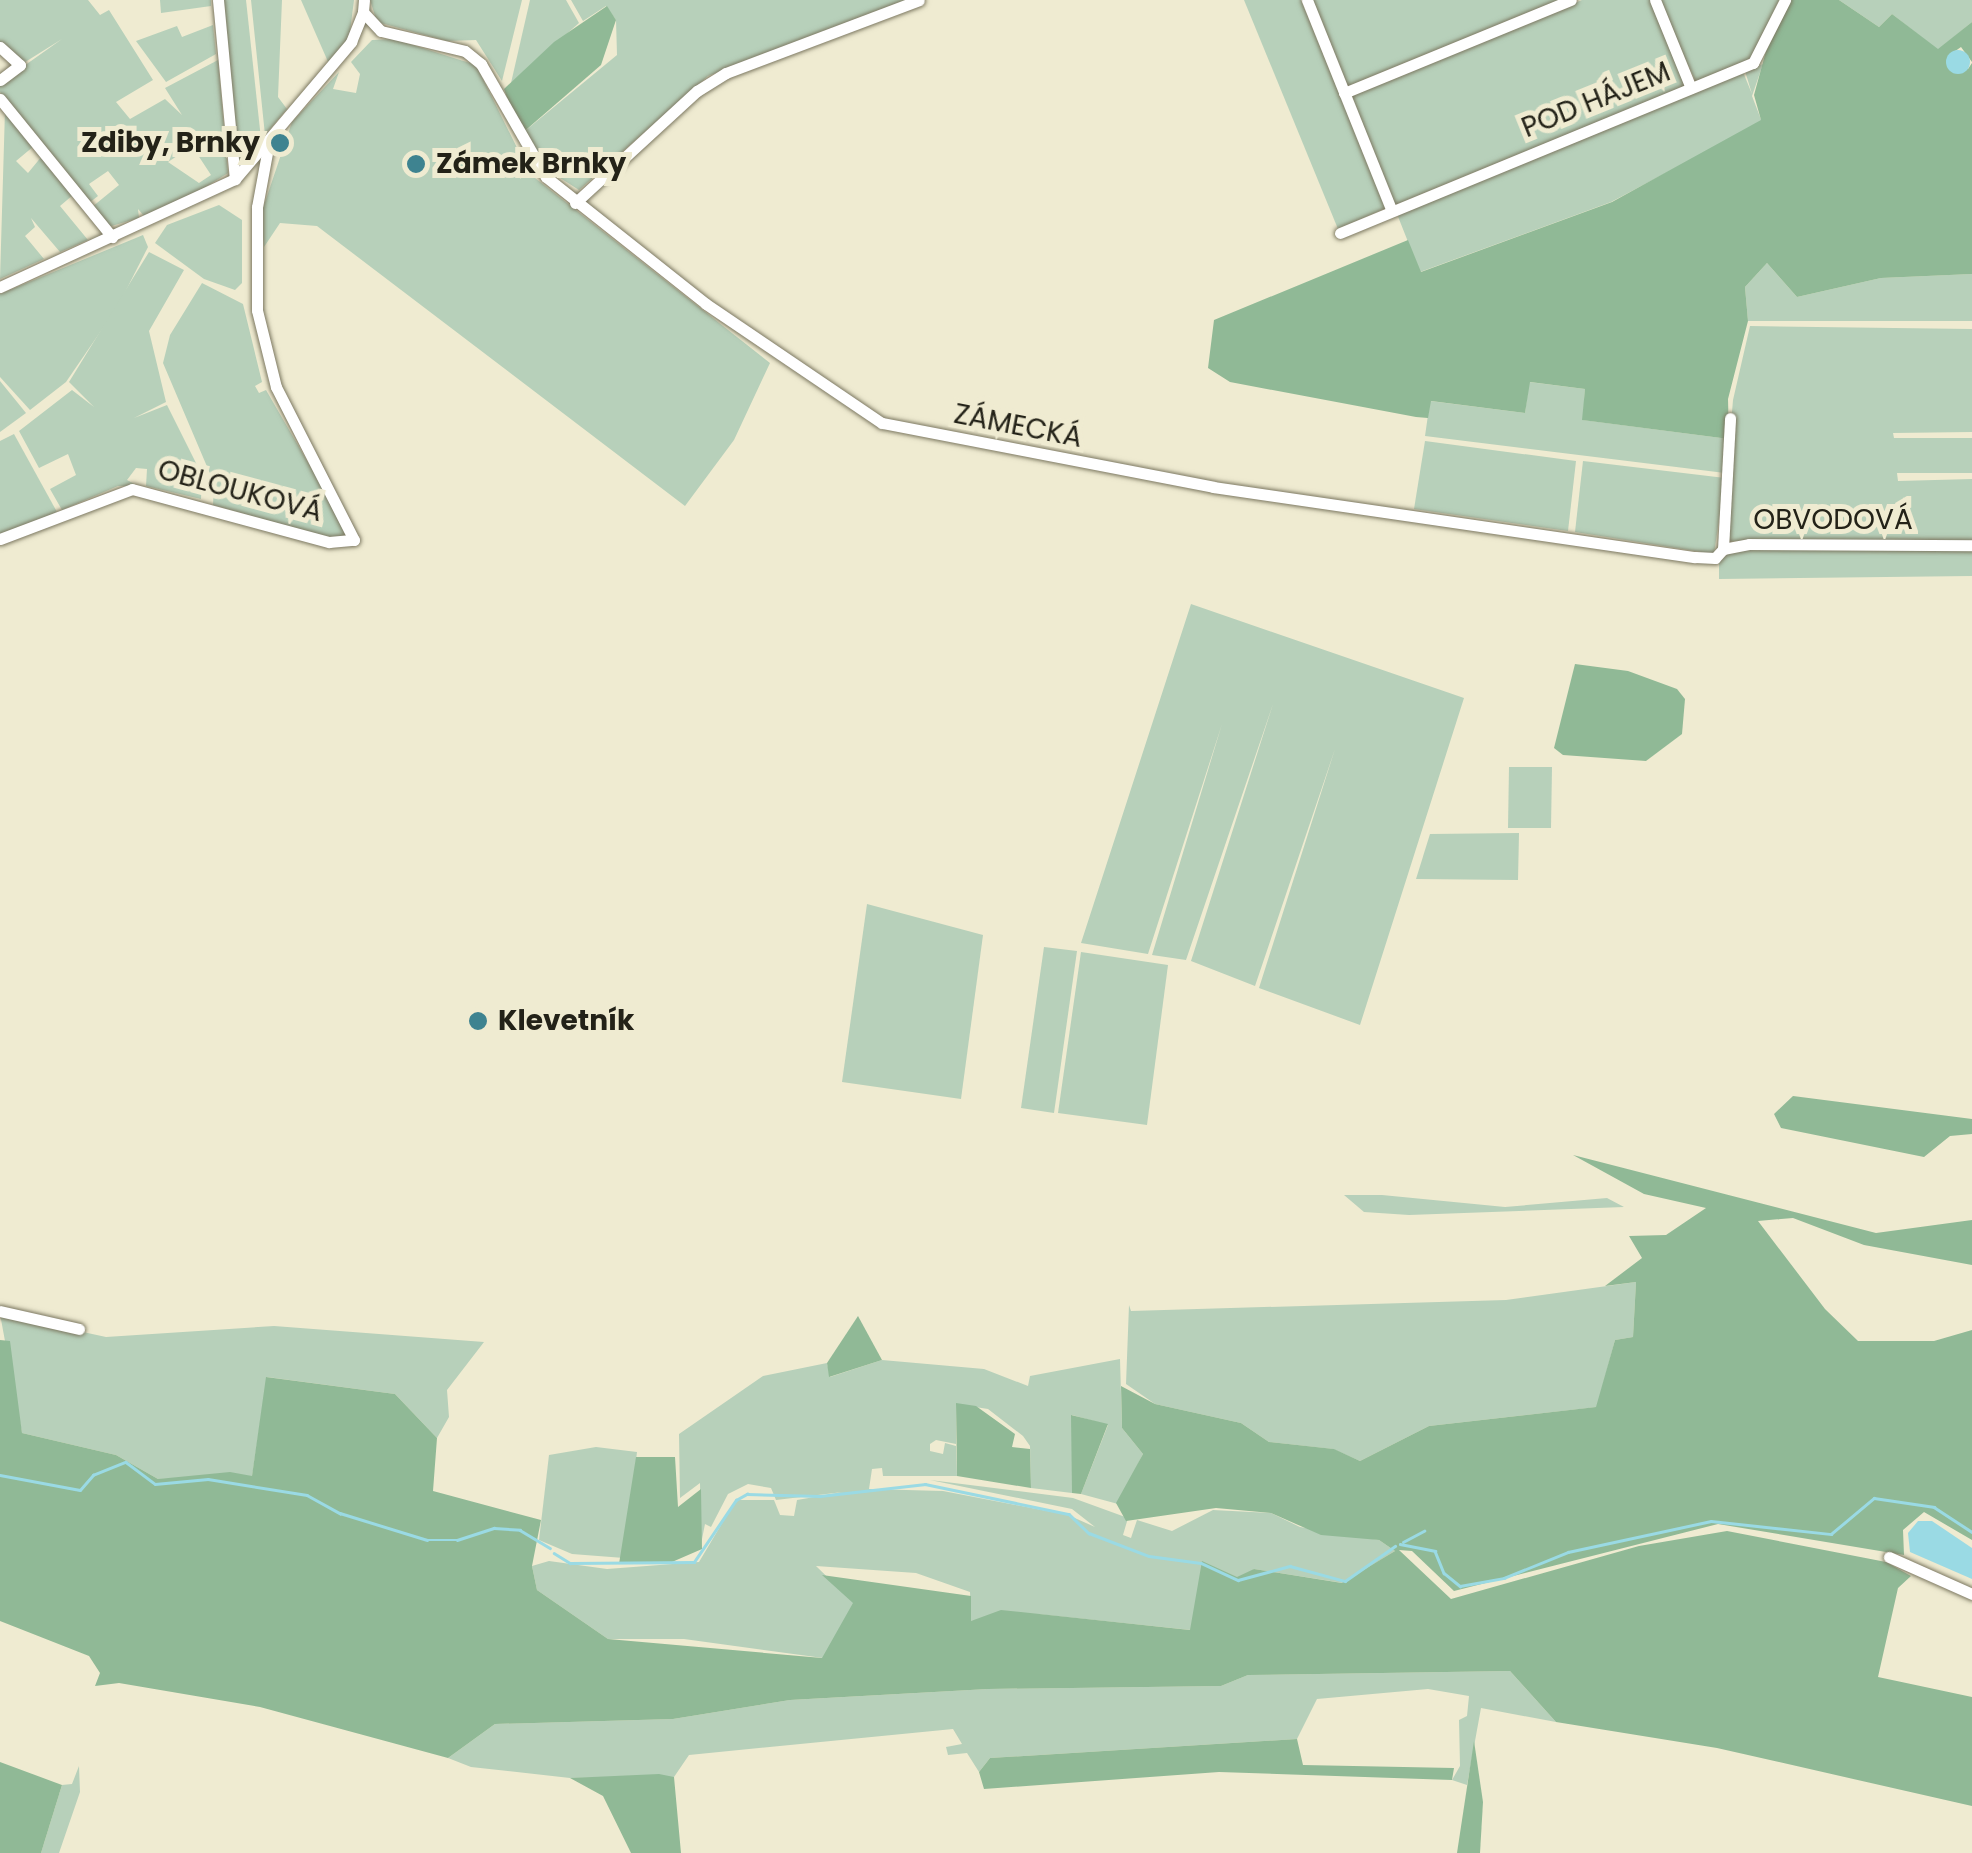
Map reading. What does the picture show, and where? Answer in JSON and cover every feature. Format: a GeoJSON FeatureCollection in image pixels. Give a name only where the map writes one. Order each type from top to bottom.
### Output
{"type":"FeatureCollection","features":[{"type":"Feature","properties":{"kind":"street"},"geometry":{"type":"LineString","coordinates":[[218,0],[235,179]]}},
{"type":"Feature","properties":{"kind":"street"},"geometry":{"type":"LineString","coordinates":[[575,202],[726,73],[920,0]]}},
{"type":"Feature","properties":{"kind":"street"},"geometry":{"type":"LineString","coordinates":[[1306,0],[1392,211]]}},
{"type":"Feature","properties":{"kind":"street"},"geometry":{"type":"LineString","coordinates":[[1344,93],[1571,0]]}},
{"type":"Feature","properties":{"kind":"street"},"geometry":{"type":"LineString","coordinates":[[1655,0],[1691,88]]}},
{"type":"Feature","properties":{"kind":"street","name":"POD HÁJEM"},"geometry":{"type":"LineString","coordinates":[[1340,233],[1753,63],[1785,0]]}},
{"type":"Feature","properties":{"kind":"street"},"geometry":{"type":"LineString","coordinates":[[351,42],[381,30],[363,6]]}},
{"type":"Feature","properties":{"kind":"street"},"geometry":{"type":"LineString","coordinates":[[0,286],[235,179],[351,42],[363,6]]}},
{"type":"Feature","properties":{"kind":"street","name":"ZÁMECKÁ"},"geometry":{"type":"LineString","coordinates":[[381,30],[465,52],[481,64],[536,166],[575,202],[706,304],[882,423],[1213,487],[1520,532]]}},
{"type":"Feature","properties":{"kind":"street"},"geometry":{"type":"LineString","coordinates":[[0,46],[20,64],[0,80]]}},
{"type":"Feature","properties":{"kind":"street"},"geometry":{"type":"LineString","coordinates":[[0,100],[112,237]]}},
{"type":"Feature","properties":{"kind":"street","name":"OBLOUKOVÁ"},"geometry":{"type":"LineString","coordinates":[[0,539],[132,489],[329,542],[354,540],[276,388],[257,310],[256,207],[268,142]]}},
{"type":"Feature","properties":{"kind":"street"},"geometry":{"type":"LineString","coordinates":[[1723,549],[1730,418]]}},
{"type":"Feature","properties":{"kind":"street","name":"OBVODOVÁ"},"geometry":{"type":"LineString","coordinates":[[1520,532],[1715,558],[1723,549],[1972,545]]}},
{"type":"Feature","properties":{"kind":"street"},"geometry":{"type":"LineString","coordinates":[[0,1310],[79,1329]]}},
{"type":"Feature","properties":{"kind":"street"},"geometry":{"type":"LineString","coordinates":[[1889,1557],[1972,1594]]}},
{"type":"Feature","properties":{"kind":"green space"},"geometry":{"type":"Polygon","coordinates":[[[0,0],[88,0],[100,15],[109,10],[153,80],[116,102],[130,119],[165,99],[182,115],[165,88],[218,60],[228,173],[196,193],[144,216],[138,209],[139,218],[108,227],[92,207],[119,185],[108,171],[89,184],[98,196],[89,203],[0,92],[0,83],[62,39],[22,64],[0,43],[0,0]],[[192,146],[168,162],[199,183],[211,175],[192,146]]]}},
{"type":"Feature","properties":{"kind":"green space"},"geometry":{"type":"Polygon","coordinates":[[[160,0],[211,0],[211,6],[161,13],[160,0]]]}},
{"type":"Feature","properties":{"kind":"green space"},"geometry":{"type":"Polygon","coordinates":[[[219,0],[246,0],[261,139],[237,167],[219,0]]]}},
{"type":"Feature","properties":{"kind":"green space"},"geometry":{"type":"Polygon","coordinates":[[[251,0],[282,0],[278,97],[287,109],[265,135],[251,0]]]}},
{"type":"Feature","properties":{"kind":"green space"},"geometry":{"type":"Polygon","coordinates":[[[301,0],[354,0],[349,39],[329,64],[301,0]]]}},
{"type":"Feature","properties":{"kind":"green space"},"geometry":{"type":"Polygon","coordinates":[[[370,0],[522,0],[502,81],[476,40],[447,41],[377,22],[370,0]]]}},
{"type":"Feature","properties":{"kind":"green space"},"geometry":{"type":"Polygon","coordinates":[[[530,0],[566,0],[579,23],[511,83],[530,0]]]}},
{"type":"Feature","properties":{"kind":"green space"},"geometry":{"type":"Polygon","coordinates":[[[571,0],[905,0],[708,76],[579,190],[543,167],[520,135],[617,55],[616,20],[606,6],[583,21],[571,0]]]}},
{"type":"Feature","properties":{"kind":"green space"},"geometry":{"type":"Polygon","coordinates":[[[1244,0],[1301,0],[1386,208],[1338,229],[1244,0]]]}},
{"type":"Feature","properties":{"kind":"green space"},"geometry":{"type":"Polygon","coordinates":[[[1310,0],[1559,0],[1346,87],[1310,0]]]}},
{"type":"Feature","properties":{"kind":"green space"},"geometry":{"type":"Polygon","coordinates":[[[1582,0],[1653,0],[1688,85],[1395,205],[1349,95],[1582,0]]]}},
{"type":"Feature","properties":{"kind":"green space"},"geometry":{"type":"Polygon","coordinates":[[[1658,0],[1779,0],[1754,58],[1696,82],[1658,0]]]}},
{"type":"Feature","properties":{"kind":"green space"},"geometry":{"type":"Polygon","coordinates":[[[1780,0],[1839,0],[1879,27],[1892,14],[1938,49],[1972,22],[1972,62],[1961,47],[1948,56],[1968,69],[1972,63],[1972,274],[1881,278],[1797,297],[1767,263],[1745,287],[1748,321],[1728,399],[1729,439],[1582,420],[1585,389],[1530,382],[1525,413],[1431,401],[1428,418],[1230,382],[1208,368],[1214,320],[1408,240],[1421,272],[1612,202],[1761,120],[1754,95],[1780,0]]]}},
{"type":"Feature","properties":{"kind":"green space"},"geometry":{"type":"Polygon","coordinates":[[[1839,0],[1972,0],[1972,22],[1938,50],[1892,14],[1879,27],[1839,0]]]}},
{"type":"Feature","properties":{"kind":"green space"},"geometry":{"type":"Polygon","coordinates":[[[607,6],[616,20],[601,65],[520,135],[504,89],[554,42],[607,6]]]}},
{"type":"Feature","properties":{"kind":"green space"},"geometry":{"type":"Polygon","coordinates":[[[213,25],[216,54],[166,82],[136,41],[177,26],[182,37],[213,25]]]}},
{"type":"Feature","properties":{"kind":"green space"},"geometry":{"type":"Polygon","coordinates":[[[394,39],[476,65],[530,174],[770,363],[734,440],[685,506],[317,226],[280,223],[264,247],[261,214],[292,122],[339,72],[333,89],[356,93],[360,74],[351,62],[372,40],[394,39]]]}},
{"type":"Feature","properties":{"kind":"green space"},"geometry":{"type":"Polygon","coordinates":[[[1763,64],[1752,96],[1762,122],[1611,202],[1420,272],[1397,214],[1743,72],[1752,94],[1745,71],[1763,64]]]}},
{"type":"Feature","properties":{"kind":"green space"},"geometry":{"type":"Polygon","coordinates":[[[5,110],[34,146],[16,161],[28,173],[42,156],[73,195],[60,206],[88,240],[60,252],[31,218],[35,227],[25,236],[44,259],[0,279],[5,110]]]}},
{"type":"Feature","properties":{"kind":"green space"},"geometry":{"type":"Polygon","coordinates":[[[219,205],[242,220],[242,283],[235,290],[204,279],[155,243],[167,225],[219,205]]]}},
{"type":"Feature","properties":{"kind":"green space"},"geometry":{"type":"Polygon","coordinates":[[[143,235],[148,247],[118,306],[66,382],[30,410],[0,377],[0,294],[143,235]]]}},
{"type":"Feature","properties":{"kind":"green space"},"geometry":{"type":"Polygon","coordinates":[[[149,252],[184,270],[149,331],[166,402],[134,418],[167,405],[202,475],[201,499],[146,486],[147,469],[136,468],[127,480],[138,486],[118,486],[62,510],[50,489],[76,475],[68,454],[39,468],[19,431],[72,390],[94,407],[69,382],[149,252]]]}},
{"type":"Feature","properties":{"kind":"green space"},"geometry":{"type":"Polygon","coordinates":[[[1767,263],[1797,297],[1881,278],[1972,274],[1972,321],[1748,321],[1745,287],[1767,263]]]}},
{"type":"Feature","properties":{"kind":"green space"},"geometry":{"type":"Polygon","coordinates":[[[202,283],[243,304],[262,382],[255,386],[259,393],[266,390],[350,535],[340,541],[213,505],[214,483],[163,363],[170,335],[202,283]]]}},
{"type":"Feature","properties":{"kind":"green space"},"geometry":{"type":"Polygon","coordinates":[[[1750,326],[1972,329],[1972,432],[1893,433],[1894,438],[1972,438],[1972,473],[1897,473],[1898,481],[1972,479],[1972,542],[1731,541],[1722,532],[1733,400],[1750,326]]]}},
{"type":"Feature","properties":{"kind":"green space"},"geometry":{"type":"Polygon","coordinates":[[[0,381],[26,413],[0,432],[0,381]]]}},
{"type":"Feature","properties":{"kind":"green space"},"geometry":{"type":"Polygon","coordinates":[[[1529,382],[1585,389],[1583,420],[1729,439],[1725,473],[1425,436],[1430,401],[1525,413],[1529,382]]]}},
{"type":"Feature","properties":{"kind":"green space"},"geometry":{"type":"Polygon","coordinates":[[[14,434],[57,512],[0,537],[0,441],[14,434]]]}},
{"type":"Feature","properties":{"kind":"green space"},"geometry":{"type":"Polygon","coordinates":[[[1425,441],[1576,461],[1568,531],[1414,509],[1425,441]]]}},
{"type":"Feature","properties":{"kind":"green space"},"geometry":{"type":"Polygon","coordinates":[[[1583,461],[1725,478],[1714,554],[1575,532],[1583,461]]]}},
{"type":"Feature","properties":{"kind":"green space"},"geometry":{"type":"Polygon","coordinates":[[[1736,548],[1972,548],[1972,576],[1719,579],[1719,561],[1736,548]]]}},
{"type":"Feature","properties":{"kind":"green space"},"geometry":{"type":"Polygon","coordinates":[[[1191,604],[1464,698],[1360,1025],[1259,988],[1335,749],[1255,986],[1191,961],[1273,704],[1186,960],[1152,955],[1222,724],[1148,954],[1081,943],[1191,604]]]}},
{"type":"Feature","properties":{"kind":"green space"},"geometry":{"type":"Polygon","coordinates":[[[1575,664],[1628,671],[1677,689],[1685,699],[1682,734],[1646,761],[1563,755],[1554,748],[1575,664]]]}},
{"type":"Feature","properties":{"kind":"green space"},"geometry":{"type":"Polygon","coordinates":[[[1509,767],[1552,767],[1551,828],[1508,828],[1509,767]]]}},
{"type":"Feature","properties":{"kind":"green space"},"geometry":{"type":"Polygon","coordinates":[[[1519,833],[1518,880],[1416,879],[1430,834],[1519,833]]]}},
{"type":"Feature","properties":{"kind":"green space"},"geometry":{"type":"Polygon","coordinates":[[[867,904],[983,935],[961,1099],[842,1082],[867,904]]]}},
{"type":"Feature","properties":{"kind":"green space"},"geometry":{"type":"Polygon","coordinates":[[[1044,947],[1077,951],[1054,1113],[1021,1108],[1044,947]]]}},
{"type":"Feature","properties":{"kind":"green space"},"geometry":{"type":"Polygon","coordinates":[[[1081,952],[1168,965],[1147,1125],[1058,1113],[1081,952]]]}},
{"type":"Feature","properties":{"kind":"green space"},"geometry":{"type":"Polygon","coordinates":[[[1793,1096],[1972,1119],[1972,1134],[1950,1136],[1924,1157],[1781,1128],[1774,1114],[1793,1096]]]}},
{"type":"Feature","properties":{"kind":"green space"},"geometry":{"type":"Polygon","coordinates":[[[1573,1155],[1876,1233],[1972,1220],[1972,1265],[1864,1245],[1793,1218],[1758,1221],[1825,1309],[1858,1341],[1934,1341],[1972,1330],[1972,1540],[1924,1512],[1903,1530],[1904,1555],[1718,1524],[1454,1591],[1412,1551],[1399,1550],[1451,1599],[1639,1546],[1727,1531],[1886,1562],[1911,1576],[1898,1588],[1878,1677],[1972,1697],[1972,1806],[1717,1748],[1556,1722],[1510,1671],[1248,1675],[1221,1686],[988,1689],[790,1700],[673,1719],[495,1724],[448,1758],[260,1707],[119,1683],[95,1686],[100,1673],[89,1656],[0,1621],[0,1340],[10,1341],[22,1433],[116,1455],[158,1479],[230,1472],[252,1476],[266,1377],[395,1394],[437,1438],[433,1491],[541,1520],[532,1566],[537,1590],[608,1639],[822,1658],[853,1603],[822,1575],[971,1596],[971,1621],[1001,1610],[1190,1630],[1202,1561],[1237,1577],[1254,1569],[1342,1583],[1395,1551],[1379,1540],[1321,1535],[1271,1513],[1216,1508],[1126,1521],[1116,1503],[1143,1454],[1122,1428],[1121,1386],[1155,1404],[1241,1423],[1269,1442],[1334,1449],[1360,1461],[1429,1426],[1596,1407],[1615,1340],[1633,1337],[1636,1282],[1605,1286],[1642,1258],[1629,1236],[1666,1235],[1706,1208],[1644,1194],[1573,1155]]]}},
{"type":"Feature","properties":{"kind":"green space"},"geometry":{"type":"Polygon","coordinates":[[[1344,1195],[1505,1207],[1607,1198],[1624,1207],[1409,1215],[1364,1212],[1344,1195]]]}},
{"type":"Feature","properties":{"kind":"green space"},"geometry":{"type":"Polygon","coordinates":[[[1636,1282],[1633,1337],[1615,1340],[1597,1407],[1429,1426],[1360,1461],[1333,1449],[1269,1442],[1241,1423],[1155,1404],[1126,1384],[1129,1305],[1131,1311],[1506,1300],[1636,1282]]]}},
{"type":"Feature","properties":{"kind":"green space"},"geometry":{"type":"Polygon","coordinates":[[[0,1314],[106,1337],[274,1326],[484,1342],[447,1390],[449,1417],[437,1438],[395,1394],[267,1377],[252,1477],[158,1479],[116,1455],[22,1433],[0,1314]]]}},
{"type":"Feature","properties":{"kind":"green space"},"geometry":{"type":"Polygon","coordinates":[[[858,1316],[882,1360],[829,1377],[827,1363],[858,1316]]]}},
{"type":"Feature","properties":{"kind":"green space"},"geometry":{"type":"Polygon","coordinates":[[[1120,1359],[1122,1428],[1143,1454],[1118,1504],[1081,1494],[1108,1425],[1072,1415],[1072,1493],[1031,1488],[1030,1446],[1023,1436],[988,1409],[956,1404],[956,1444],[936,1440],[930,1444],[930,1451],[943,1454],[945,1443],[956,1446],[957,1476],[883,1476],[882,1468],[872,1469],[869,1489],[943,1491],[1068,1515],[1095,1527],[1072,1509],[930,1480],[1073,1498],[1128,1518],[1123,1535],[1131,1538],[1137,1520],[1172,1531],[1213,1510],[1271,1513],[1300,1527],[1379,1540],[1395,1551],[1343,1583],[1254,1569],[1191,1630],[1037,1614],[971,1621],[970,1592],[916,1573],[816,1566],[854,1603],[823,1658],[684,1639],[608,1639],[537,1590],[532,1566],[549,1561],[607,1569],[699,1562],[736,1500],[774,1500],[780,1515],[794,1516],[797,1500],[843,1492],[776,1500],[771,1488],[748,1484],[728,1494],[711,1527],[705,1524],[701,1544],[700,1483],[680,1498],[679,1434],[763,1376],[827,1363],[830,1377],[882,1360],[984,1369],[1028,1386],[1030,1376],[1120,1359]]]}},
{"type":"Feature","properties":{"kind":"green space"},"geometry":{"type":"Polygon","coordinates":[[[956,1403],[976,1406],[1015,1434],[1012,1447],[1030,1449],[1031,1488],[957,1476],[956,1403]]]}},
{"type":"Feature","properties":{"kind":"green space"},"geometry":{"type":"Polygon","coordinates":[[[1071,1415],[1108,1424],[1081,1494],[1072,1493],[1071,1415]]]}},
{"type":"Feature","properties":{"kind":"green space"},"geometry":{"type":"Polygon","coordinates":[[[596,1447],[637,1452],[624,1558],[572,1554],[539,1540],[549,1455],[596,1447]]]}},
{"type":"Feature","properties":{"kind":"green space"},"geometry":{"type":"Polygon","coordinates":[[[636,1457],[675,1457],[678,1507],[701,1489],[702,1549],[672,1562],[619,1564],[636,1457]]]}},
{"type":"Feature","properties":{"kind":"green space"},"geometry":{"type":"Polygon","coordinates":[[[1510,1671],[1556,1722],[1481,1708],[1467,1785],[1452,1780],[1460,1766],[1459,1720],[1467,1716],[1469,1696],[1428,1689],[1317,1699],[1297,1739],[990,1758],[979,1772],[967,1753],[948,1755],[946,1747],[962,1744],[953,1729],[689,1755],[674,1777],[570,1778],[471,1767],[448,1758],[495,1724],[673,1719],[790,1700],[988,1689],[1221,1686],[1248,1675],[1510,1671]]]}},
{"type":"Feature","properties":{"kind":"green space"},"geometry":{"type":"Polygon","coordinates":[[[1297,1739],[1303,1765],[1454,1768],[1452,1780],[1219,1772],[984,1789],[979,1772],[990,1758],[1297,1739]]]}},
{"type":"Feature","properties":{"kind":"green space"},"geometry":{"type":"Polygon","coordinates":[[[1474,1741],[1483,1802],[1480,1853],[1457,1853],[1474,1741]]]}},
{"type":"Feature","properties":{"kind":"green space"},"geometry":{"type":"Polygon","coordinates":[[[0,1762],[62,1785],[41,1853],[0,1853],[0,1762]]]}},
{"type":"Feature","properties":{"kind":"green space"},"geometry":{"type":"Polygon","coordinates":[[[79,1766],[80,1792],[59,1853],[41,1853],[62,1785],[72,1784],[79,1766]]]}},
{"type":"Feature","properties":{"kind":"green space"},"geometry":{"type":"Polygon","coordinates":[[[659,1774],[674,1777],[681,1853],[631,1853],[603,1796],[570,1778],[659,1774]]]}},
{"type":"Feature","properties":{"kind":"water"},"geometry":{"type":"Polygon","coordinates":[[[1958,50],[1967,53],[1967,71],[1958,74],[1949,71],[1946,62],[1949,53],[1958,50]]]}},
{"type":"Feature","properties":{"kind":"water"},"geometry":{"type":"Polygon","coordinates":[[[1918,1521],[1932,1521],[1972,1548],[1972,1579],[1910,1552],[1908,1533],[1918,1521]]]}},
{"type":"Feature","properties":{"kind":"waterway"},"geometry":{"type":"LineString","coordinates":[[0,1475],[80,1490],[93,1475],[126,1462],[155,1484],[208,1479],[307,1495],[340,1513],[427,1540],[457,1540],[494,1528],[520,1530],[550,1548]]}},
{"type":"Feature","properties":{"kind":"waterway"},"geometry":{"type":"LineString","coordinates":[[554,1553],[570,1563],[694,1562],[736,1500],[747,1494],[820,1496],[925,1484],[1069,1514],[1089,1533],[1149,1556],[1201,1563],[1238,1580],[1290,1566],[1345,1581],[1395,1546]]}},
{"type":"Feature","properties":{"kind":"waterway"},"geometry":{"type":"LineString","coordinates":[[1400,1544],[1435,1551],[1444,1573],[1460,1586],[1504,1578],[1568,1552],[1711,1521],[1831,1534],[1874,1498],[1934,1507],[1972,1532]]}},
{"type":"Feature","properties":{"kind":"waterway"},"geometry":{"type":"LineString","coordinates":[[1403,1542],[1424,1531]]}},
{"type":"Feature","properties":{"kind":"place","name":"Zdiby, Brnky"},"geometry":{"type":"Point","coordinates":[280,143]}},
{"type":"Feature","properties":{"kind":"place","name":"Zámek Brnky"},"geometry":{"type":"Point","coordinates":[416,164]}},
{"type":"Feature","properties":{"kind":"place","name":"Klevetník"},"geometry":{"type":"Point","coordinates":[478,1021]}}]}
